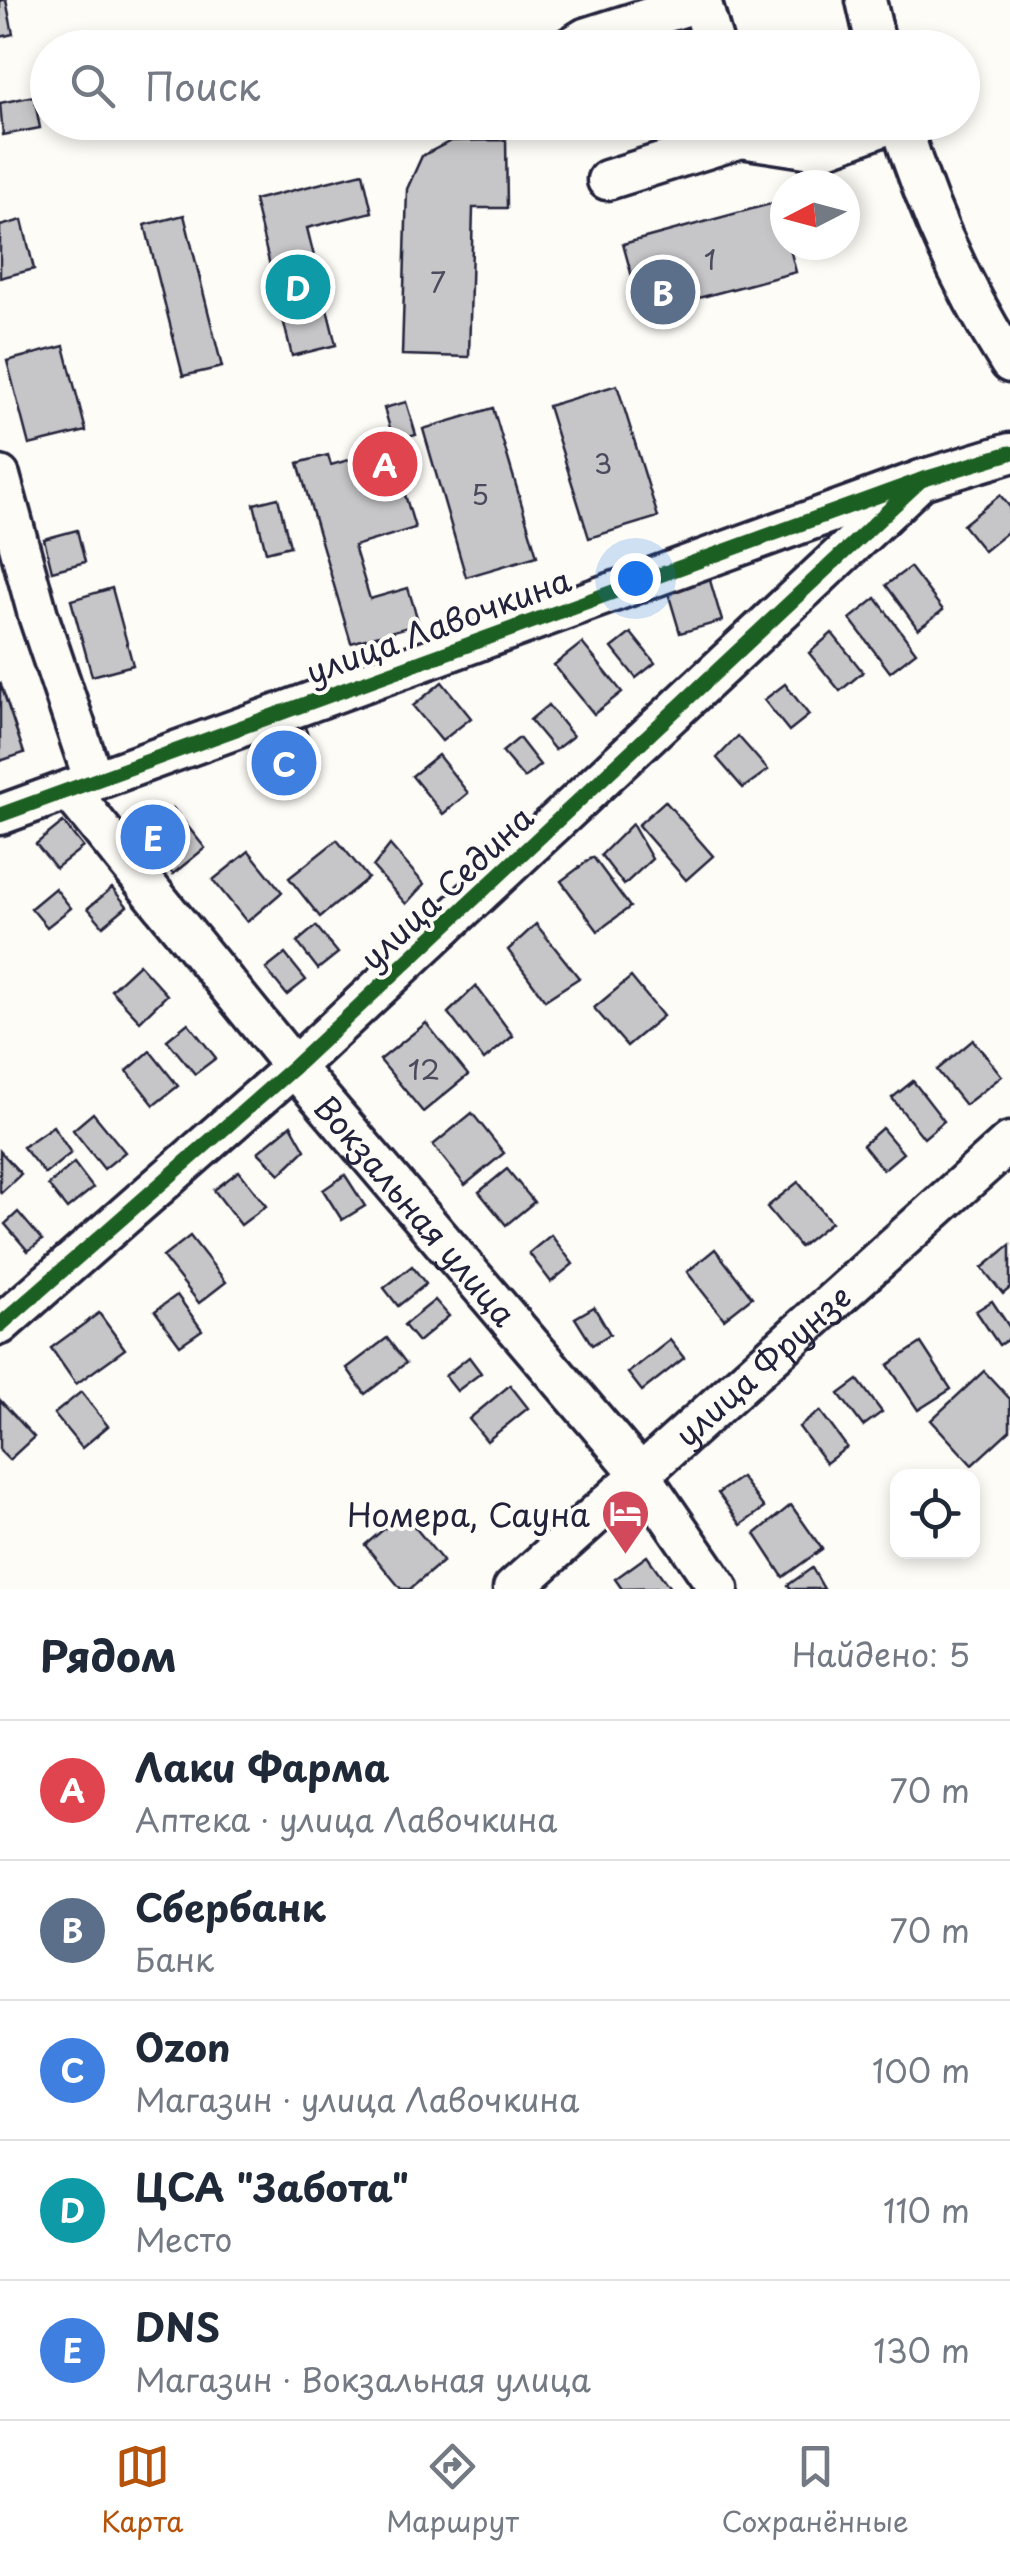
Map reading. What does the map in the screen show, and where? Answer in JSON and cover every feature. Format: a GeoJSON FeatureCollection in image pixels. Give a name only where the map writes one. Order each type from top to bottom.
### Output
{"type":"FeatureCollection","features":[{"type":"Feature","properties":{"kind":"street"},"geometry":{"type":"LineString","coordinates":[[609,30],[701,0],[710,30]]}},
{"type":"Feature","properties":{"kind":"street"},"geometry":{"type":"LineString","coordinates":[[866,0],[874,30]]}},
{"type":"Feature","properties":{"kind":"street"},"geometry":{"type":"LineString","coordinates":[[606,180],[712,140]]}},
{"type":"Feature","properties":{"kind":"street"},"geometry":{"type":"LineString","coordinates":[[778,140],[819,150],[847,140]]}},
{"type":"Feature","properties":{"kind":"street"},"geometry":{"type":"LineString","coordinates":[[904,140],[946,244],[1010,364]]}},
{"type":"Feature","properties":{"kind":"street","name":"улица Лавочкина"},"geometry":{"type":"LineString","coordinates":[[0,816],[920,480],[1010,454]]}},
{"type":"Feature","properties":{"kind":"street"},"geometry":{"type":"LineString","coordinates":[[0,476],[15,596],[82,785]]}},
{"type":"Feature","properties":{"kind":"street","name":"улица Седина"},"geometry":{"type":"LineString","coordinates":[[0,1324],[294,1067],[920,480]]}},
{"type":"Feature","properties":{"kind":"street","name":"Вокзальная улица"},"geometry":{"type":"LineString","coordinates":[[82,785],[294,1067],[639,1472],[719,1589]]}},
{"type":"Feature","properties":{"kind":"street","name":"улица Фрунзе"},"geometry":{"type":"LineString","coordinates":[[513,1589],[1010,1142]]}},
{"type":"Feature","properties":{"kind":"building"},"geometry":{"type":"Polygon","coordinates":[[[0,0],[6,0],[13,34],[0,37],[0,0]]]}},
{"type":"Feature","properties":{"kind":"building"},"geometry":{"type":"Polygon","coordinates":[[[30,97],[30,130],[3,135],[0,103],[30,97]]]}},
{"type":"Feature","properties":{"kind":"building"},"geometry":{"type":"Polygon","coordinates":[[[506,140],[507,208],[473,208],[469,357],[402,355],[407,189],[422,156],[451,141],[506,140]]]}},
{"type":"Feature","properties":{"kind":"building"},"geometry":{"type":"Polygon","coordinates":[[[363,173],[372,212],[307,228],[336,345],[292,356],[254,200],[363,173]]]}},
{"type":"Feature","properties":{"kind":"building"},"geometry":{"type":"Polygon","coordinates":[[[770,204],[770,260],[793,260],[796,272],[642,313],[623,244],[770,204]]]}},
{"type":"Feature","properties":{"kind":"building"},"geometry":{"type":"Polygon","coordinates":[[[184,215],[222,367],[183,376],[145,225],[184,215]]]}},
{"type":"Feature","properties":{"kind":"building"},"geometry":{"type":"Polygon","coordinates":[[[22,220],[34,269],[0,278],[0,226],[22,220]]]}},
{"type":"Feature","properties":{"kind":"building"},"geometry":{"type":"Polygon","coordinates":[[[64,346],[86,431],[29,445],[7,361],[64,346]]]}},
{"type":"Feature","properties":{"kind":"building"},"geometry":{"type":"Polygon","coordinates":[[[617,385],[658,517],[589,538],[548,406],[617,385]]]}},
{"type":"Feature","properties":{"kind":"building"},"geometry":{"type":"Polygon","coordinates":[[[406,402],[416,435],[394,441],[384,408],[406,402]]]}},
{"type":"Feature","properties":{"kind":"building"},"geometry":{"type":"Polygon","coordinates":[[[493,408],[537,556],[466,577],[423,429],[493,408]]]}},
{"type":"Feature","properties":{"kind":"building"},"geometry":{"type":"Polygon","coordinates":[[[391,448],[415,528],[354,546],[370,599],[408,588],[419,624],[351,643],[298,463],[328,455],[331,465],[391,448]]]}},
{"type":"Feature","properties":{"kind":"building"},"geometry":{"type":"Polygon","coordinates":[[[1000,495],[1010,507],[1010,530],[984,551],[963,525],[1000,495]]]}},
{"type":"Feature","properties":{"kind":"building"},"geometry":{"type":"Polygon","coordinates":[[[278,498],[290,546],[266,552],[254,504],[278,498]]]}},
{"type":"Feature","properties":{"kind":"building"},"geometry":{"type":"Polygon","coordinates":[[[77,530],[85,562],[52,571],[44,539],[77,530]]]}},
{"type":"Feature","properties":{"kind":"building"},"geometry":{"type":"Polygon","coordinates":[[[910,567],[943,610],[918,629],[886,585],[910,567]]]}},
{"type":"Feature","properties":{"kind":"building"},"geometry":{"type":"Polygon","coordinates":[[[709,577],[722,621],[680,633],[667,589],[709,577]]]}},
{"type":"Feature","properties":{"kind":"building"},"geometry":{"type":"Polygon","coordinates":[[[112,588],[133,665],[92,676],[71,600],[112,588]]]}},
{"type":"Feature","properties":{"kind":"building"},"geometry":{"type":"Polygon","coordinates":[[[876,598],[916,652],[890,672],[850,619],[876,598]]]}},
{"type":"Feature","properties":{"kind":"building"},"geometry":{"type":"Polygon","coordinates":[[[631,633],[655,663],[636,678],[612,648],[631,633]]]}},
{"type":"Feature","properties":{"kind":"building"},"geometry":{"type":"Polygon","coordinates":[[[832,633],[863,672],[840,691],[809,653],[832,633]]]}},
{"type":"Feature","properties":{"kind":"building"},"geometry":{"type":"Polygon","coordinates":[[[582,643],[622,692],[594,714],[554,665],[582,643]]]}},
{"type":"Feature","properties":{"kind":"building"},"geometry":{"type":"Polygon","coordinates":[[[0,682],[24,753],[0,761],[0,682]]]}},
{"type":"Feature","properties":{"kind":"building"},"geometry":{"type":"Polygon","coordinates":[[[442,682],[471,718],[442,741],[413,706],[442,682]]]}},
{"type":"Feature","properties":{"kind":"building"},"geometry":{"type":"Polygon","coordinates":[[[785,684],[809,715],[789,731],[764,700],[785,684]]]}},
{"type":"Feature","properties":{"kind":"building"},"geometry":{"type":"Polygon","coordinates":[[[548,705],[573,736],[555,750],[530,720],[548,705]]]}},
{"type":"Feature","properties":{"kind":"building"},"geometry":{"type":"Polygon","coordinates":[[[303,722],[316,756],[278,775],[263,736],[303,722]]]}},
{"type":"Feature","properties":{"kind":"building"},"geometry":{"type":"Polygon","coordinates":[[[738,736],[768,770],[743,788],[717,758],[738,736]]]}},
{"type":"Feature","properties":{"kind":"building"},"geometry":{"type":"Polygon","coordinates":[[[519,738],[540,765],[524,778],[502,752],[519,738]]]}},
{"type":"Feature","properties":{"kind":"building"},"geometry":{"type":"Polygon","coordinates":[[[438,755],[468,793],[443,814],[412,776],[438,755]]]}},
{"type":"Feature","properties":{"kind":"building"},"geometry":{"type":"Polygon","coordinates":[[[665,801],[713,856],[686,880],[638,825],[665,801]]]}},
{"type":"Feature","properties":{"kind":"building"},"geometry":{"type":"Polygon","coordinates":[[[173,808],[205,848],[173,874],[141,835],[173,808]]]}},
{"type":"Feature","properties":{"kind":"building"},"geometry":{"type":"Polygon","coordinates":[[[63,822],[83,847],[56,868],[36,844],[63,822]]]}},
{"type":"Feature","properties":{"kind":"building"},"geometry":{"type":"Polygon","coordinates":[[[632,824],[652,859],[624,885],[601,855],[632,824]]]}},
{"type":"Feature","properties":{"kind":"building"},"geometry":{"type":"Polygon","coordinates":[[[337,840],[368,878],[320,917],[289,878],[337,840]]]}},
{"type":"Feature","properties":{"kind":"building"},"geometry":{"type":"Polygon","coordinates":[[[390,845],[424,884],[406,904],[373,867],[390,845]]]}},
{"type":"Feature","properties":{"kind":"building"},"geometry":{"type":"Polygon","coordinates":[[[249,851],[282,892],[247,922],[213,880],[249,851]]]}},
{"type":"Feature","properties":{"kind":"building"},"geometry":{"type":"Polygon","coordinates":[[[593,857],[630,907],[598,931],[561,881],[593,857]]]}},
{"type":"Feature","properties":{"kind":"building"},"geometry":{"type":"Polygon","coordinates":[[[55,888],[71,908],[47,927],[31,908],[55,888]]]}},
{"type":"Feature","properties":{"kind":"building"},"geometry":{"type":"Polygon","coordinates":[[[112,888],[127,906],[103,926],[88,908],[112,888]]]}},
{"type":"Feature","properties":{"kind":"building"},"geometry":{"type":"Polygon","coordinates":[[[536,924],[579,978],[545,1000],[508,950],[536,924]]]}},
{"type":"Feature","properties":{"kind":"building"},"geometry":{"type":"Polygon","coordinates":[[[316,926],[338,953],[318,969],[297,942],[316,926]]]}},
{"type":"Feature","properties":{"kind":"building"},"geometry":{"type":"Polygon","coordinates":[[[285,954],[306,980],[287,995],[266,969],[285,954]]]}},
{"type":"Feature","properties":{"kind":"building"},"geometry":{"type":"Polygon","coordinates":[[[139,964],[167,995],[140,1021],[111,990],[139,964]]]}},
{"type":"Feature","properties":{"kind":"building"},"geometry":{"type":"Polygon","coordinates":[[[631,977],[663,1016],[627,1046],[594,1008],[631,977]]]}},
{"type":"Feature","properties":{"kind":"building"},"geometry":{"type":"Polygon","coordinates":[[[476,986],[513,1036],[484,1060],[448,1013],[476,986]]]}},
{"type":"Feature","properties":{"kind":"building"},"geometry":{"type":"Polygon","coordinates":[[[188,1023],[216,1058],[195,1074],[167,1040],[188,1023]]]}},
{"type":"Feature","properties":{"kind":"building"},"geometry":{"type":"Polygon","coordinates":[[[426,1023],[468,1075],[423,1112],[380,1060],[426,1023]]]}},
{"type":"Feature","properties":{"kind":"building"},"geometry":{"type":"Polygon","coordinates":[[[973,1040],[1002,1076],[965,1105],[937,1070],[973,1040]]]}},
{"type":"Feature","properties":{"kind":"building"},"geometry":{"type":"Polygon","coordinates":[[[150,1051],[178,1086],[154,1105],[127,1071],[150,1051]]]}},
{"type":"Feature","properties":{"kind":"building"},"geometry":{"type":"Polygon","coordinates":[[[913,1081],[944,1121],[924,1138],[892,1098],[913,1081]]]}},
{"type":"Feature","properties":{"kind":"building"},"geometry":{"type":"Polygon","coordinates":[[[93,1113],[125,1152],[104,1169],[73,1130],[93,1113]]]}},
{"type":"Feature","properties":{"kind":"building"},"geometry":{"type":"Polygon","coordinates":[[[472,1113],[504,1153],[465,1185],[433,1145],[472,1113]]]}},
{"type":"Feature","properties":{"kind":"building"},"geometry":{"type":"Polygon","coordinates":[[[291,1125],[305,1150],[280,1174],[258,1152],[291,1125]]]}},
{"type":"Feature","properties":{"kind":"building"},"geometry":{"type":"Polygon","coordinates":[[[53,1126],[71,1153],[45,1174],[23,1147],[53,1126]]]}},
{"type":"Feature","properties":{"kind":"building"},"geometry":{"type":"Polygon","coordinates":[[[882,1128],[903,1153],[883,1170],[863,1145],[882,1128]]]}},
{"type":"Feature","properties":{"kind":"building"},"geometry":{"type":"Polygon","coordinates":[[[0,1151],[21,1174],[1,1193],[0,1191],[0,1151]]]}},
{"type":"Feature","properties":{"kind":"building"},"geometry":{"type":"Polygon","coordinates":[[[74,1163],[93,1188],[67,1209],[48,1185],[74,1163]]]}},
{"type":"Feature","properties":{"kind":"building"},"geometry":{"type":"Polygon","coordinates":[[[507,1169],[534,1202],[506,1225],[479,1192],[507,1169]]]}},
{"type":"Feature","properties":{"kind":"building"},"geometry":{"type":"Polygon","coordinates":[[[239,1171],[266,1206],[241,1225],[214,1190],[239,1171]]]}},
{"type":"Feature","properties":{"kind":"building"},"geometry":{"type":"Polygon","coordinates":[[[345,1175],[365,1206],[342,1220],[323,1190],[345,1175]]]}},
{"type":"Feature","properties":{"kind":"building"},"geometry":{"type":"Polygon","coordinates":[[[798,1182],[831,1222],[800,1247],[767,1207],[798,1182]]]}},
{"type":"Feature","properties":{"kind":"building"},"geometry":{"type":"Polygon","coordinates":[[[18,1212],[42,1240],[28,1251],[5,1224],[18,1212]]]}},
{"type":"Feature","properties":{"kind":"building"},"geometry":{"type":"Polygon","coordinates":[[[551,1235],[573,1264],[551,1282],[529,1253],[551,1235]]]}},
{"type":"Feature","properties":{"kind":"building"},"geometry":{"type":"Polygon","coordinates":[[[190,1236],[226,1282],[199,1303],[163,1257],[190,1236]]]}},
{"type":"Feature","properties":{"kind":"building"},"geometry":{"type":"Polygon","coordinates":[[[1010,1245],[1010,1288],[1003,1294],[982,1268],[1010,1245]]]}},
{"type":"Feature","properties":{"kind":"building"},"geometry":{"type":"Polygon","coordinates":[[[715,1249],[752,1297],[724,1319],[687,1272],[715,1249]]]}},
{"type":"Feature","properties":{"kind":"building"},"geometry":{"type":"Polygon","coordinates":[[[412,1266],[426,1284],[398,1306],[384,1288],[412,1266]]]}},
{"type":"Feature","properties":{"kind":"building"},"geometry":{"type":"Polygon","coordinates":[[[177,1295],[202,1330],[180,1345],[155,1311],[177,1295]]]}},
{"type":"Feature","properties":{"kind":"building"},"geometry":{"type":"Polygon","coordinates":[[[435,1300],[449,1316],[418,1342],[404,1325],[435,1300]]]}},
{"type":"Feature","properties":{"kind":"building"},"geometry":{"type":"Polygon","coordinates":[[[992,1301],[1010,1328],[1010,1338],[999,1345],[976,1311],[992,1301]]]}},
{"type":"Feature","properties":{"kind":"building"},"geometry":{"type":"Polygon","coordinates":[[[594,1307],[610,1334],[592,1345],[575,1318],[594,1307]]]}},
{"type":"Feature","properties":{"kind":"building"},"geometry":{"type":"Polygon","coordinates":[[[99,1313],[125,1349],[76,1384],[51,1348],[99,1313]]]}},
{"type":"Feature","properties":{"kind":"building"},"geometry":{"type":"Polygon","coordinates":[[[387,1338],[406,1363],[365,1394],[347,1368],[387,1338]]]}},
{"type":"Feature","properties":{"kind":"building"},"geometry":{"type":"Polygon","coordinates":[[[670,1340],[684,1358],[642,1391],[628,1373],[670,1340]]]}},
{"type":"Feature","properties":{"kind":"building"},"geometry":{"type":"Polygon","coordinates":[[[921,1343],[951,1389],[918,1410],[888,1365],[921,1343]]]}},
{"type":"Feature","properties":{"kind":"building"},"geometry":{"type":"Polygon","coordinates":[[[469,1357],[481,1373],[457,1391],[445,1376],[469,1357]]]}},
{"type":"Feature","properties":{"kind":"building"},"geometry":{"type":"Polygon","coordinates":[[[984,1371],[1010,1399],[1010,1430],[972,1465],[931,1420],[984,1371]]]}},
{"type":"Feature","properties":{"kind":"building"},"geometry":{"type":"Polygon","coordinates":[[[858,1380],[882,1412],[863,1426],[839,1394],[858,1380]]]}},
{"type":"Feature","properties":{"kind":"building"},"geometry":{"type":"Polygon","coordinates":[[[510,1385],[528,1408],[487,1441],[469,1419],[510,1385]]]}},
{"type":"Feature","properties":{"kind":"building"},"geometry":{"type":"Polygon","coordinates":[[[81,1392],[108,1426],[82,1448],[54,1414],[81,1392]]]}},
{"type":"Feature","properties":{"kind":"building"},"geometry":{"type":"Polygon","coordinates":[[[0,1400],[34,1437],[9,1460],[0,1451],[0,1400]]]}},
{"type":"Feature","properties":{"kind":"building"},"geometry":{"type":"Polygon","coordinates":[[[820,1411],[847,1447],[826,1463],[799,1427],[820,1411]]]}},
{"type":"Feature","properties":{"kind":"building"},"geometry":{"type":"Polygon","coordinates":[[[741,1477],[764,1508],[741,1525],[718,1493],[741,1477]]]}},
{"type":"Feature","properties":{"kind":"building"},"geometry":{"type":"Polygon","coordinates":[[[791,1505],[822,1549],[783,1577],[755,1534],[791,1505]]]}},
{"type":"Feature","properties":{"kind":"building"},"geometry":{"type":"Polygon","coordinates":[[[403,1513],[443,1561],[410,1589],[401,1589],[365,1545],[403,1513]]]}},
{"type":"Feature","properties":{"kind":"building"},"geometry":{"type":"Polygon","coordinates":[[[647,1556],[670,1588],[622,1589],[615,1579],[647,1556]]]}},
{"type":"Feature","properties":{"kind":"building"},"geometry":{"type":"Polygon","coordinates":[[[812,1568],[824,1589],[791,1589],[788,1585],[812,1568]]]}},
{"type":"Feature","properties":{"kind":"cycle path"},"geometry":{"type":"LineString","coordinates":[[0,815],[921,480],[1010,453]]}},
{"type":"Feature","properties":{"kind":"cycle path"},"geometry":{"type":"LineString","coordinates":[[0,1325],[294,1067],[921,480]]}},
{"type":"Feature","properties":{"kind":"place","name":"ЦСА \"Забота\""},"geometry":{"type":"Point","coordinates":[298,287]}},
{"type":"Feature","properties":{"kind":"place","name":"Сбербанк"},"geometry":{"type":"Point","coordinates":[663,292]}},
{"type":"Feature","properties":{"kind":"place","name":"Лаки Фарма"},"geometry":{"type":"Point","coordinates":[385,464]}},
{"type":"Feature","properties":{"kind":"place","name":"Ozon"},"geometry":{"type":"Point","coordinates":[284,763]}},
{"type":"Feature","properties":{"kind":"place","name":"DNS"},"geometry":{"type":"Point","coordinates":[153,837]}},
{"type":"Feature","properties":{"kind":"place","name":"Номера, Сауна"},"geometry":{"type":"Point","coordinates":[625,1556]}}]}
